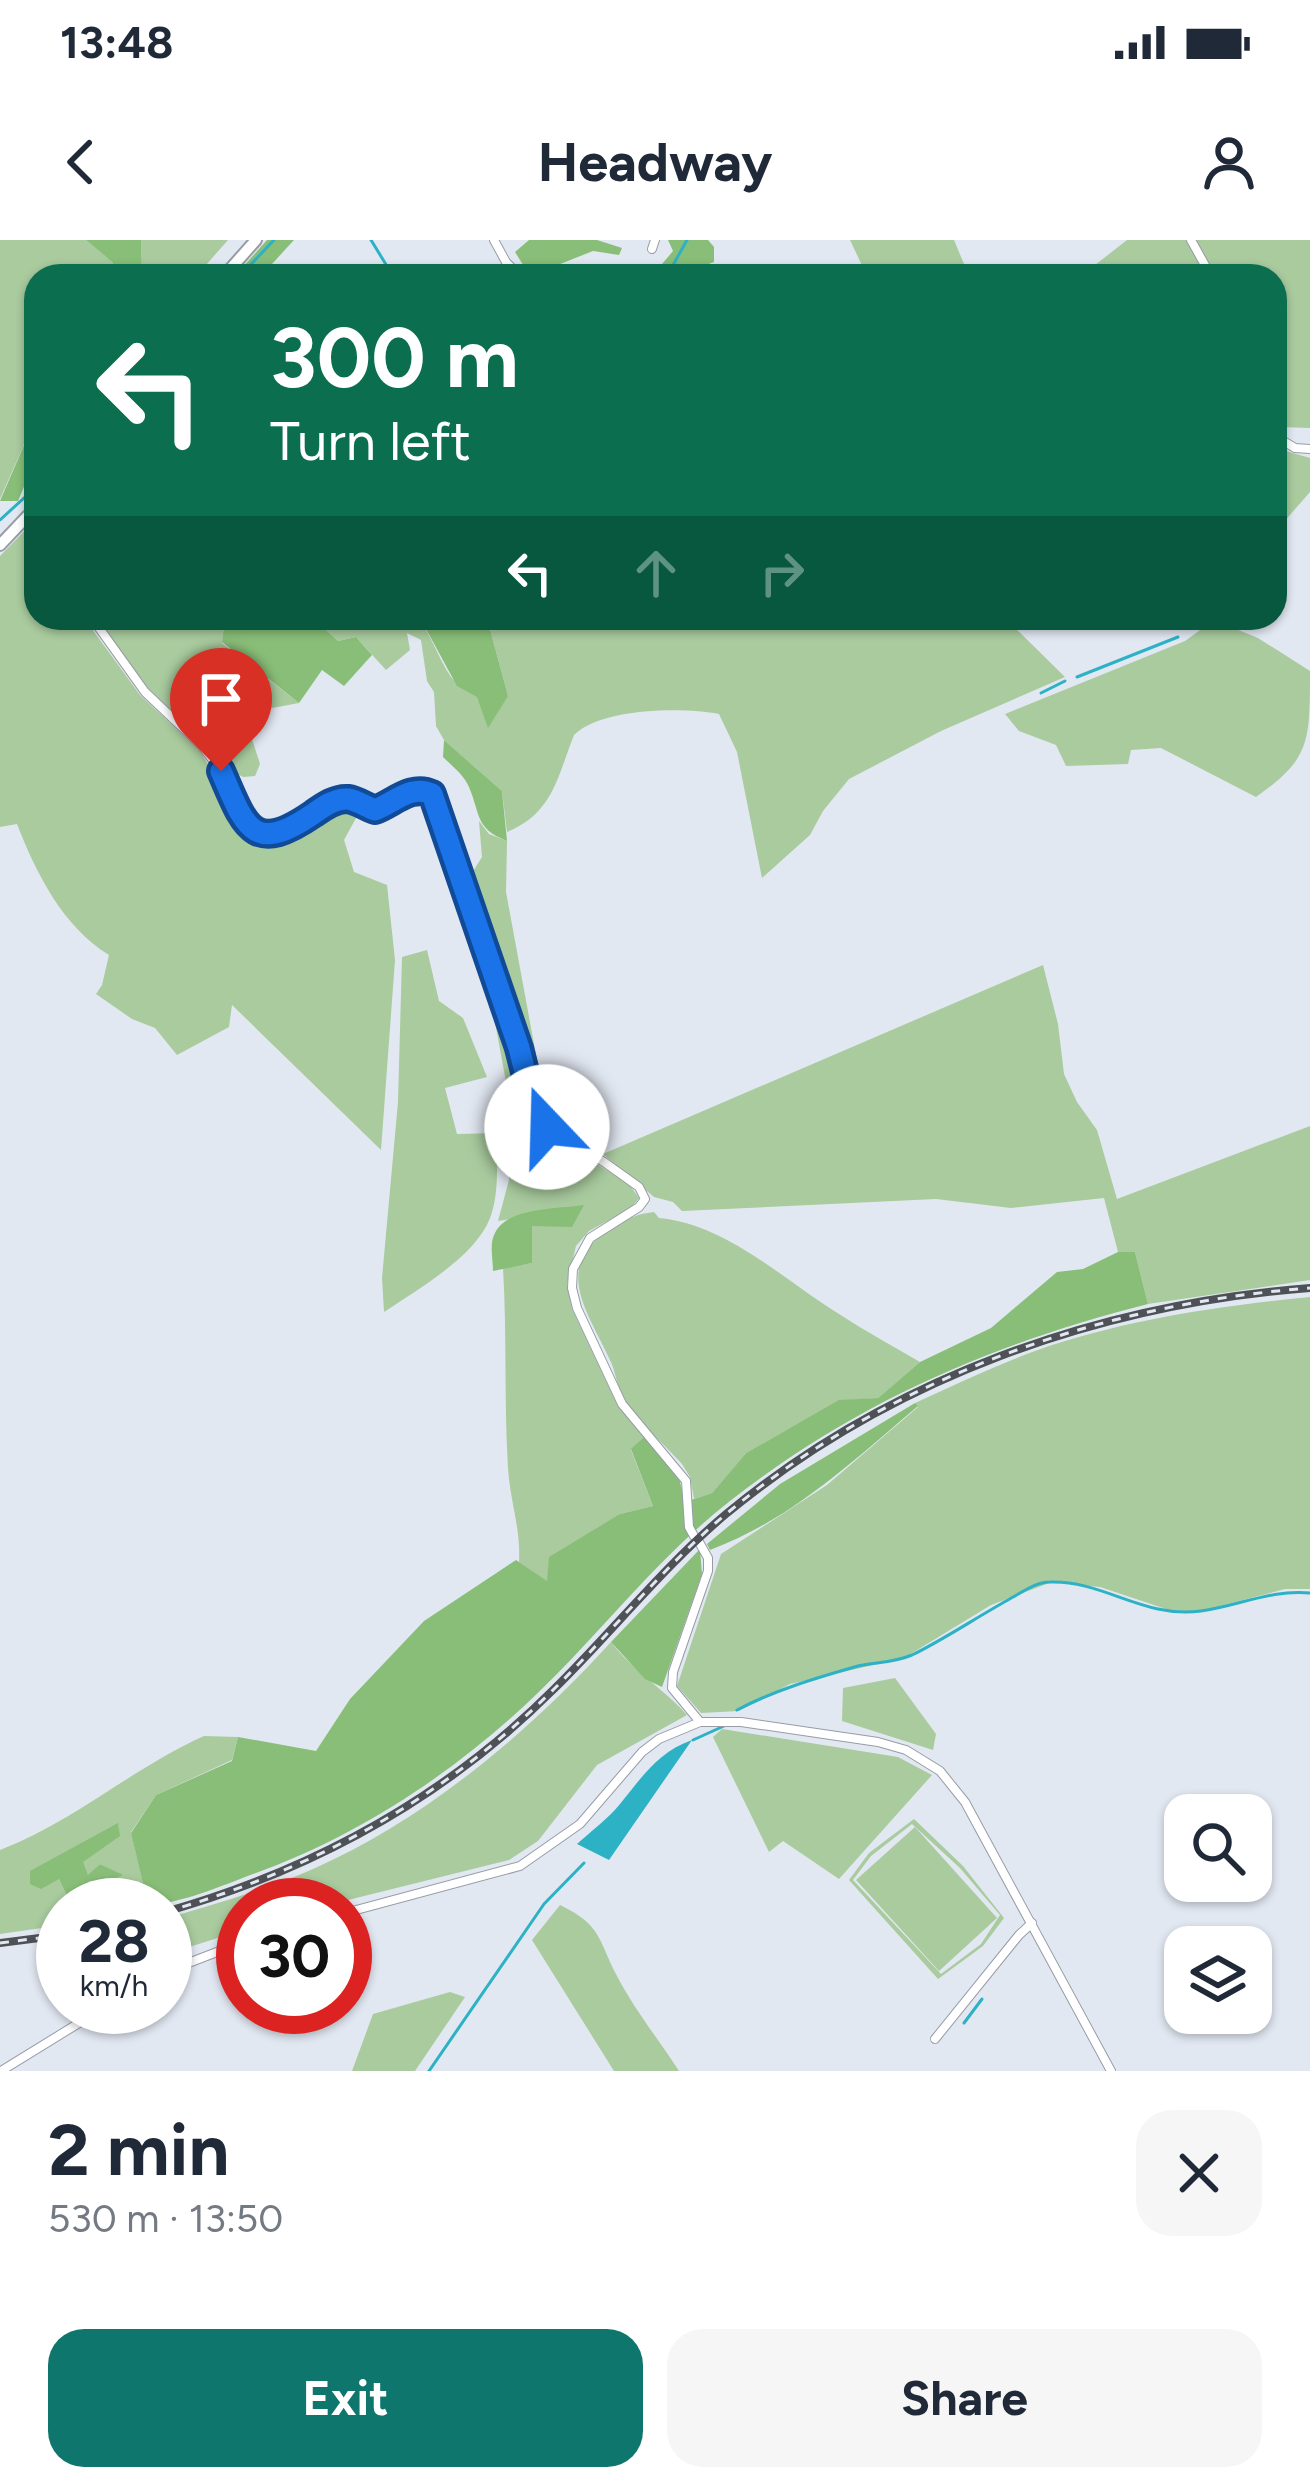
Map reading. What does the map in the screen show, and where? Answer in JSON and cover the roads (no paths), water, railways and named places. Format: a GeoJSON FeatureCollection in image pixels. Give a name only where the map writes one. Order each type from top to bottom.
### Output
{"type":"FeatureCollection","features":[{"type":"Feature","properties":{"kind":"main road"},"geometry":{"type":"LineString","coordinates":[[235,264],[256,240]]}},
{"type":"Feature","properties":{"kind":"main road"},"geometry":{"type":"LineString","coordinates":[[0,544],[24,520]]}},
{"type":"Feature","properties":{"kind":"street"},"geometry":{"type":"LineString","coordinates":[[101,630],[145,692],[202,746],[221,771],[241,818],[257,832],[288,831],[331,802],[348,799],[375,810],[409,792],[432,794],[519,1048],[534,1108],[554,1133],[604,1162],[639,1187],[645,1198],[639,1208],[590,1238],[573,1269],[572,1288],[622,1404],[686,1481],[688,1527],[708,1558],[708,1571],[673,1672],[672,1688],[700,1722]]}},
{"type":"Feature","properties":{"kind":"street"},"geometry":{"type":"LineString","coordinates":[[372,1906],[520,1866],[580,1824],[642,1752],[659,1739],[700,1722],[741,1722],[878,1742],[940,1771],[965,1802],[1112,2071]]}},
{"type":"Feature","properties":{"kind":"street"},"geometry":{"type":"LineString","coordinates":[[938,2035],[1032,1923]]}},
{"type":"Feature","properties":{"kind":"street"},"geometry":{"type":"LineString","coordinates":[[1,2071],[61,2034]]}},
{"type":"Feature","properties":{"kind":"water"},"geometry":{"type":"Polygon","coordinates":[[[692,1740],[609,1860],[577,1844],[610,1815],[660,1758],[692,1740]]]}},
{"type":"Feature","properties":{"kind":"waterway"},"geometry":{"type":"LineString","coordinates":[[251,264],[274,240]]}},
{"type":"Feature","properties":{"kind":"waterway"},"geometry":{"type":"LineString","coordinates":[[371,240],[386,264]]}},
{"type":"Feature","properties":{"kind":"waterway"},"geometry":{"type":"LineString","coordinates":[[674,264],[687,240]]}},
{"type":"Feature","properties":{"kind":"waterway"},"geometry":{"type":"LineString","coordinates":[[0,520],[24,498]]}},
{"type":"Feature","properties":{"kind":"waterway"},"geometry":{"type":"LineString","coordinates":[[1077,677],[1178,637]]}},
{"type":"Feature","properties":{"kind":"waterway"},"geometry":{"type":"LineString","coordinates":[[1041,693],[1065,681]]}},
{"type":"Feature","properties":{"kind":"waterway"},"geometry":{"type":"LineString","coordinates":[[737,1710],[811,1680],[912,1655],[1044,1582],[1088,1587],[1180,1612],[1282,1593],[1310,1593]]}},
{"type":"Feature","properties":{"kind":"waterway"},"geometry":{"type":"LineString","coordinates":[[693,1740],[724,1726]]}},
{"type":"Feature","properties":{"kind":"waterway"},"geometry":{"type":"LineString","coordinates":[[429,2071],[544,1904],[584,1863]]}},
{"type":"Feature","properties":{"kind":"waterway"},"geometry":{"type":"LineString","coordinates":[[964,2023],[982,1999]]}},
{"type":"Feature","properties":{"kind":"railway"},"geometry":{"type":"LineString","coordinates":[[192,1904],[324,1852],[374,1826],[468,1764],[554,1689],[726,1514],[857,1424],[927,1387],[1076,1331],[1153,1311],[1310,1288]]}},
{"type":"Feature","properties":{"kind":"railway"},"geometry":{"type":"LineString","coordinates":[[0,1943],[36,1938]]}}]}
